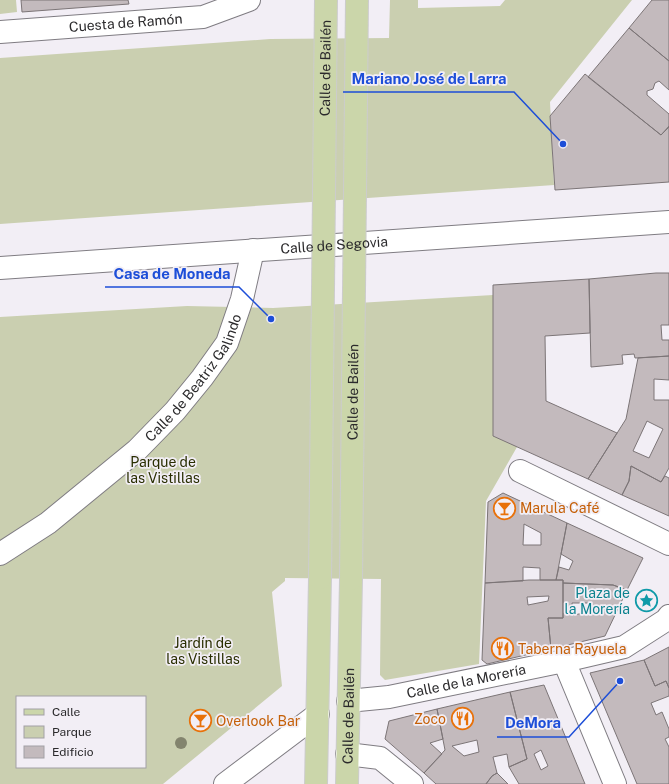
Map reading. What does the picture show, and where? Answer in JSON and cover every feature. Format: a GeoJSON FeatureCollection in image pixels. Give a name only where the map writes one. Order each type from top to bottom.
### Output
{"type":"FeatureCollection","features":[{"type":"Feature","properties":{"kind":"main road","name":"Calle de Bailén"},"geometry":{"type":"LineString","coordinates":[[316,784],[320,578],[326,0]]}},
{"type":"Feature","properties":{"kind":"main road","name":"Calle de Bailén"},"geometry":{"type":"LineString","coordinates":[[347,784],[351,579],[357,0]]}},
{"type":"Feature","properties":{"kind":"street","name":"Cuesta de Ramón"},"geometry":{"type":"LineString","coordinates":[[0,32],[203,17],[249,0]]}},
{"type":"Feature","properties":{"kind":"street","name":"Calle de Segovia"},"geometry":{"type":"LineString","coordinates":[[0,268],[669,222]]}},
{"type":"Feature","properties":{"kind":"street","name":"Calle de Beatriz Galindo"},"geometry":{"type":"LineString","coordinates":[[0,554],[54,518],[137,450],[175,411],[202,378],[227,343],[242,299],[253,250]]}},
{"type":"Feature","properties":{"kind":"street"},"geometry":{"type":"LineString","coordinates":[[520,471],[669,544]]}},
{"type":"Feature","properties":{"kind":"street","name":"Calle de la Morería"},"geometry":{"type":"LineString","coordinates":[[348,701],[389,697],[564,661],[624,646],[668,619]]}},
{"type":"Feature","properties":{"kind":"street"},"geometry":{"type":"LineString","coordinates":[[564,661],[615,784]]}},
{"type":"Feature","properties":{"kind":"street"},"geometry":{"type":"LineString","coordinates":[[225,784],[318,714]]}},
{"type":"Feature","properties":{"kind":"street"},"geometry":{"type":"LineString","coordinates":[[347,754],[380,758],[412,784]]}},
{"type":"Feature","properties":{"kind":"green space"},"geometry":{"type":"Polygon","coordinates":[[[0,0],[16,0],[17,12],[0,14],[0,0]]]}},
{"type":"Feature","properties":{"kind":"green space"},"geometry":{"type":"Polygon","coordinates":[[[390,0],[418,0],[418,8],[500,6],[505,0],[632,0],[550,102],[554,185],[0,224],[0,58],[270,39],[389,38],[390,0]]]}},
{"type":"Feature","properties":{"kind":"green space","name":"Parque de las Vistillas"},"geometry":{"type":"Polygon","coordinates":[[[493,295],[517,447],[486,501],[479,664],[385,680],[380,675],[381,579],[285,578],[285,581],[272,592],[282,686],[163,784],[0,784],[0,317],[187,306],[273,308],[493,295]]]}},
{"type":"Feature","properties":{"kind":"building"},"geometry":{"type":"Polygon","coordinates":[[[21,0],[128,0],[129,4],[22,12],[21,0]]]}},
{"type":"Feature","properties":{"kind":"building"},"geometry":{"type":"Polygon","coordinates":[[[652,0],[669,0],[669,61],[629,28],[652,0]]]}},
{"type":"Feature","properties":{"kind":"building"},"geometry":{"type":"Polygon","coordinates":[[[629,28],[669,61],[669,90],[659,81],[655,83],[653,89],[647,91],[647,95],[669,114],[669,126],[661,135],[588,77],[629,28]]]}},
{"type":"Feature","properties":{"kind":"building"},"geometry":{"type":"Polygon","coordinates":[[[585,74],[661,135],[669,127],[669,182],[555,190],[550,116],[585,74]]]}},
{"type":"Feature","properties":{"kind":"building"},"geometry":{"type":"Polygon","coordinates":[[[669,273],[669,325],[661,325],[662,340],[669,340],[669,356],[635,358],[634,354],[622,355],[623,364],[591,367],[589,279],[669,273]]]}},
{"type":"Feature","properties":{"kind":"building"},"geometry":{"type":"Polygon","coordinates":[[[589,279],[590,333],[545,336],[546,401],[617,433],[588,479],[493,436],[493,285],[589,279]]]}},
{"type":"Feature","properties":{"kind":"building"},"geometry":{"type":"Polygon","coordinates":[[[669,356],[669,380],[654,379],[654,400],[669,400],[669,468],[661,482],[631,466],[629,481],[622,495],[588,479],[626,419],[638,358],[669,356]],[[647,421],[633,451],[649,458],[663,429],[647,421]]]}},
{"type":"Feature","properties":{"kind":"building"},"geometry":{"type":"Polygon","coordinates":[[[631,466],[661,482],[665,476],[669,478],[669,516],[622,495],[629,481],[631,466]]]}},
{"type":"Feature","properties":{"kind":"building"},"geometry":{"type":"Polygon","coordinates":[[[503,493],[567,523],[556,580],[540,580],[540,568],[523,567],[523,581],[485,583],[488,502],[503,493]],[[524,524],[523,545],[541,545],[541,533],[524,524]]]}},
{"type":"Feature","properties":{"kind":"building"},"geometry":{"type":"Polygon","coordinates":[[[567,523],[643,558],[627,590],[613,585],[563,583],[563,580],[556,580],[559,567],[569,570],[573,561],[561,554],[567,523]]]}},
{"type":"Feature","properties":{"kind":"building"},"geometry":{"type":"Polygon","coordinates":[[[529,580],[563,580],[563,618],[548,618],[551,649],[487,664],[482,660],[485,583],[529,580]],[[549,596],[527,597],[528,605],[548,601],[549,596]]]}},
{"type":"Feature","properties":{"kind":"building"},"geometry":{"type":"Polygon","coordinates":[[[563,583],[613,585],[627,590],[605,636],[551,649],[548,618],[563,618],[563,583]],[[572,603],[573,615],[585,613],[589,603],[572,603]]]}},
{"type":"Feature","properties":{"kind":"building"},"geometry":{"type":"Polygon","coordinates":[[[669,647],[669,688],[666,681],[655,686],[644,660],[669,647]]]}},
{"type":"Feature","properties":{"kind":"building"},"geometry":{"type":"Polygon","coordinates":[[[644,660],[655,686],[666,681],[669,688],[669,696],[651,703],[656,715],[662,712],[669,729],[669,737],[665,739],[669,747],[669,784],[637,784],[590,673],[644,660]]]}},
{"type":"Feature","properties":{"kind":"building"},"geometry":{"type":"Polygon","coordinates":[[[544,685],[585,784],[519,784],[509,767],[527,759],[510,692],[544,685]],[[541,750],[534,754],[541,770],[548,766],[541,750]]]}},
{"type":"Feature","properties":{"kind":"building"},"geometry":{"type":"Polygon","coordinates":[[[510,692],[527,759],[509,767],[507,754],[493,757],[497,773],[492,776],[486,784],[436,784],[424,773],[445,750],[437,709],[510,692]],[[477,740],[452,746],[464,756],[479,752],[477,740]]]}},
{"type":"Feature","properties":{"kind":"building"},"geometry":{"type":"Polygon","coordinates":[[[437,709],[443,739],[430,743],[442,754],[424,773],[385,739],[389,721],[437,709]]]}},
{"type":"Feature","properties":{"kind":"building"},"geometry":{"type":"Polygon","coordinates":[[[497,773],[508,784],[486,784],[492,776],[497,773]]]}},
{"type":"Feature","properties":{"kind":"place","name":"Mariano José de Larra"},"geometry":{"type":"Point","coordinates":[563,144]}},
{"type":"Feature","properties":{"kind":"place","name":"Casa de Moneda"},"geometry":{"type":"Point","coordinates":[271,319]}},
{"type":"Feature","properties":{"kind":"place","name":"Marula Café"},"geometry":{"type":"Point","coordinates":[504,508]}},
{"type":"Feature","properties":{"kind":"place","name":"Plaza de la Morería"},"geometry":{"type":"Point","coordinates":[646,601]}},
{"type":"Feature","properties":{"kind":"place","name":"Taberna Rayuela"},"geometry":{"type":"Point","coordinates":[502,649]}},
{"type":"Feature","properties":{"kind":"place","name":"DeMora"},"geometry":{"type":"Point","coordinates":[620,681]}},
{"type":"Feature","properties":{"kind":"place","name":"Zoco"},"geometry":{"type":"Point","coordinates":[462,719]}},
{"type":"Feature","properties":{"kind":"place","name":"Overlook Bar"},"geometry":{"type":"Point","coordinates":[201,721]}},
{"type":"Feature","properties":{"kind":"park label","name":"Jardín de las Vistillas"},"geometry":{"type":"Point","coordinates":[203,652]}}]}
